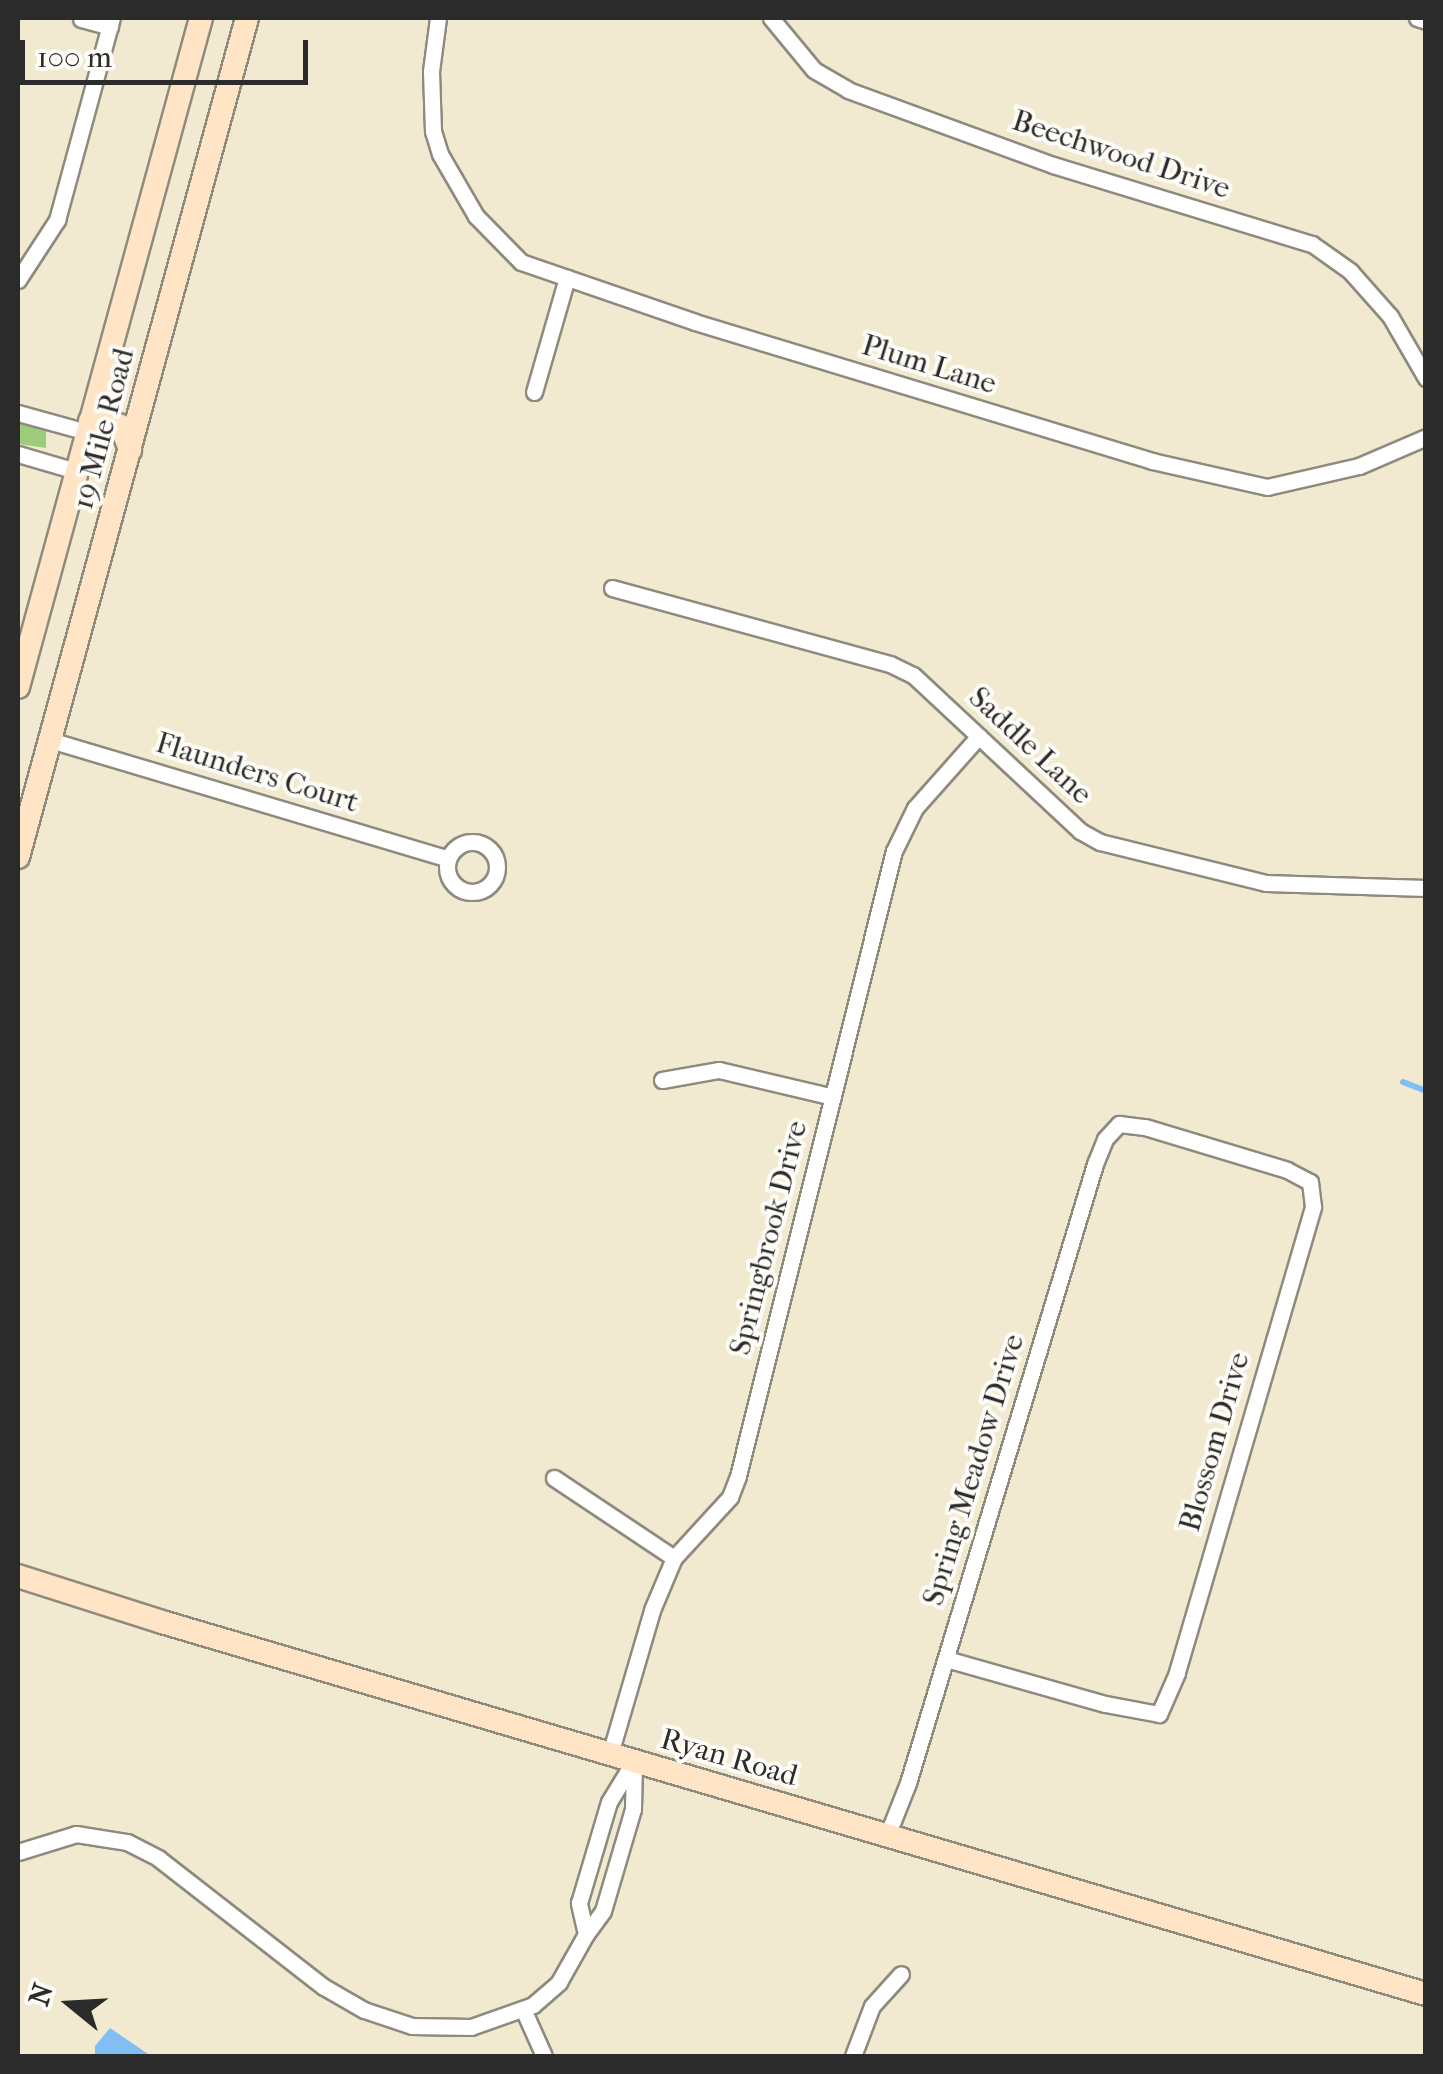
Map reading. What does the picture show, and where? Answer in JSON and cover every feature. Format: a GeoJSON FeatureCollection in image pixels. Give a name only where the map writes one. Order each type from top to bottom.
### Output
{"type":"FeatureCollection","features":[{"type":"Feature","properties":{"kind":"main road","name":"19 Mile Road"},"geometry":{"type":"LineString","coordinates":[[18,687],[201,18]]}},
{"type":"Feature","properties":{"kind":"main road","name":"19 Mile Road"},"geometry":{"type":"LineString","coordinates":[[18,856],[22,822],[50,740],[248,18]]}},
{"type":"Feature","properties":{"kind":"main road"},"geometry":{"type":"LineString","coordinates":[[88,427],[105,420],[121,426],[130,450]]}},
{"type":"Feature","properties":{"kind":"main road","name":"Ryan Road"},"geometry":{"type":"LineString","coordinates":[[18,1576],[1426,1994]]}},
{"type":"Feature","properties":{"kind":"street"},"geometry":{"type":"LineString","coordinates":[[18,280],[57,220],[111,22],[81,18]]}},
{"type":"Feature","properties":{"kind":"street","name":"Plum Lane"},"geometry":{"type":"LineString","coordinates":[[438,18],[431,71],[433,131],[454,182],[476,216],[521,262],[714,328],[1152,461],[1267,486],[1360,466],[1426,437]]}},
{"type":"Feature","properties":{"kind":"street","name":"Beechwood Drive"},"geometry":{"type":"LineString","coordinates":[[771,18],[814,70],[848,90],[1053,165],[1312,244],[1350,270],[1390,316],[1426,378]]}},
{"type":"Feature","properties":{"kind":"street"},"geometry":{"type":"LineString","coordinates":[[1416,18],[1426,21]]}},
{"type":"Feature","properties":{"kind":"street"},"geometry":{"type":"LineString","coordinates":[[534,392],[567,278]]}},
{"type":"Feature","properties":{"kind":"street"},"geometry":{"type":"LineString","coordinates":[[18,413],[88,427]]}},
{"type":"Feature","properties":{"kind":"street"},"geometry":{"type":"LineString","coordinates":[[18,454],[76,470]]}},
{"type":"Feature","properties":{"kind":"street","name":"Saddle Lane"},"geometry":{"type":"LineString","coordinates":[[612,588],[890,664],[912,675],[1080,831],[1100,842],[1266,883],[1426,888]]}},
{"type":"Feature","properties":{"kind":"street","name":"Springbrook Drive"},"geometry":{"type":"LineString","coordinates":[[610,1754],[652,1610],[674,1558],[730,1497],[738,1476],[894,851],[914,808],[979,736]]}},
{"type":"Feature","properties":{"kind":"street","name":"Flaunders Court"},"geometry":{"type":"LineString","coordinates":[[50,740],[448,859]]}},
{"type":"Feature","properties":{"kind":"street"},"geometry":{"type":"LineString","coordinates":[[662,1080],[719,1070],[833,1097]]}},
{"type":"Feature","properties":{"kind":"street","name":"Spring Meadow Drive"},"geometry":{"type":"LineString","coordinates":[[887,1836],[908,1783],[1105,1139],[1119,1124],[1145,1126],[1252,1159],[1310,1182]]}},
{"type":"Feature","properties":{"kind":"street","name":"Blossom Drive"},"geometry":{"type":"LineString","coordinates":[[946,1660],[1105,1704],[1159,1714],[1170,1695],[1307,1225],[1312,1206],[1310,1182]]}},
{"type":"Feature","properties":{"kind":"street"},"geometry":{"type":"LineString","coordinates":[[554,1478],[674,1558]]}},
{"type":"Feature","properties":{"kind":"street"},"geometry":{"type":"LineString","coordinates":[[586,1934],[579,1902],[610,1802],[634,1761]]}},
{"type":"Feature","properties":{"kind":"street"},"geometry":{"type":"LineString","coordinates":[[20,1850],[76,1834],[127,1842],[158,1858],[324,1987],[392,2020],[443,2028],[472,2027],[523,2009],[559,1982],[602,1911],[633,1810],[634,1761]]}},
{"type":"Feature","properties":{"kind":"street"},"geometry":{"type":"LineString","coordinates":[[853,2056],[872,2006],[901,1974]]}},
{"type":"Feature","properties":{"kind":"street"},"geometry":{"type":"LineString","coordinates":[[523,2009],[544,2056]]}},
{"type":"Feature","properties":{"kind":"green space"},"geometry":{"type":"Polygon","coordinates":[[[18,422],[46,430],[46,448],[18,444],[18,422]]]}},
{"type":"Feature","properties":{"kind":"water"},"geometry":{"type":"Polygon","coordinates":[[[110,2028],[151,2056],[95,2056],[95,2046],[110,2028]]]}},
{"type":"Feature","properties":{"kind":"waterway"},"geometry":{"type":"LineString","coordinates":[[1403,1082],[1426,1091]]}}]}
